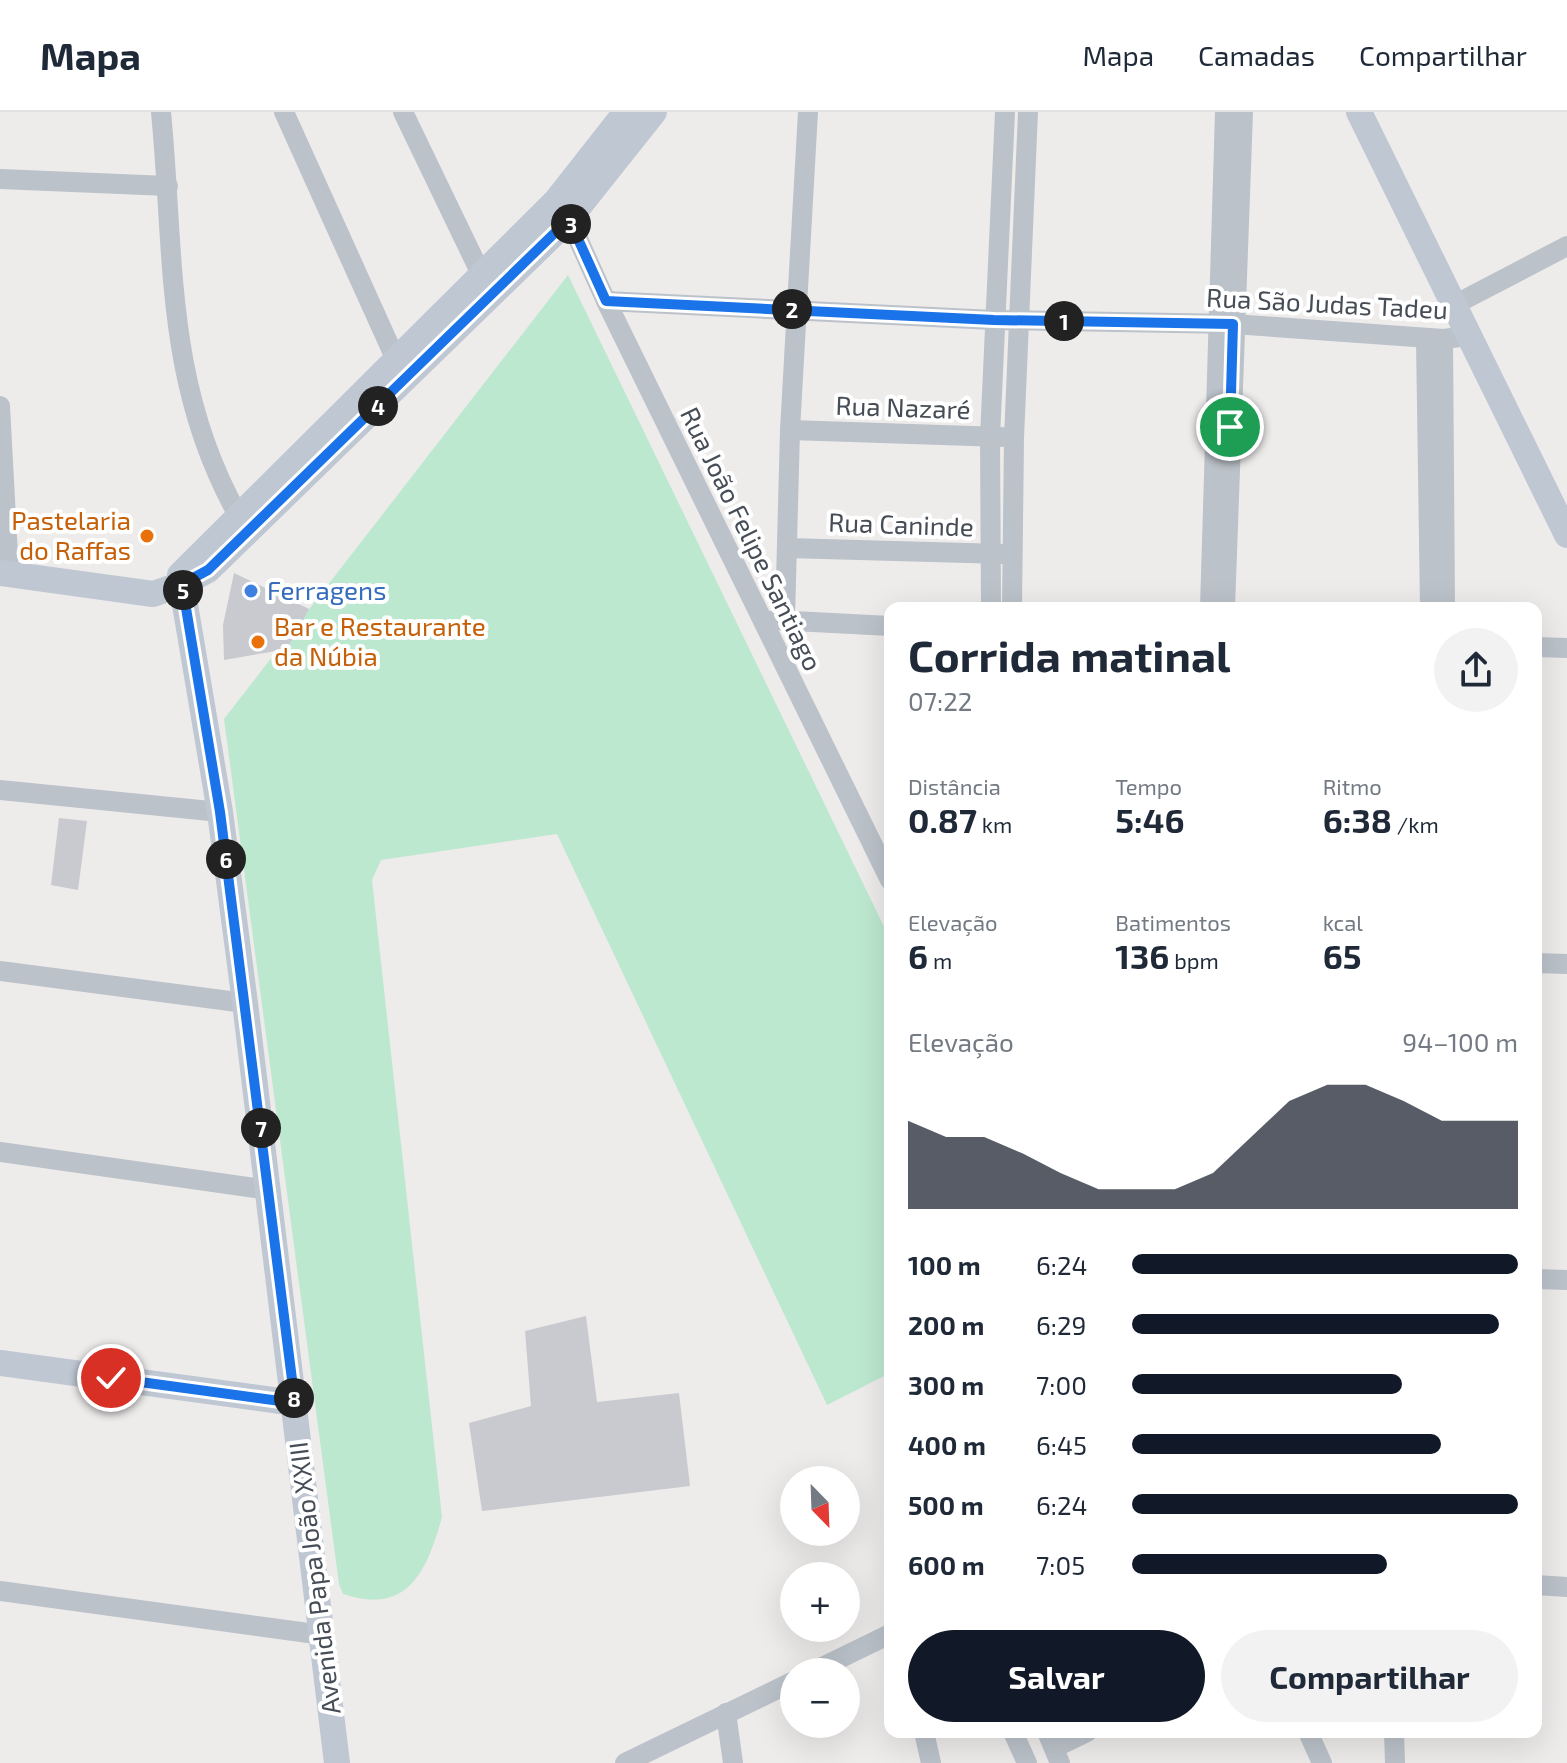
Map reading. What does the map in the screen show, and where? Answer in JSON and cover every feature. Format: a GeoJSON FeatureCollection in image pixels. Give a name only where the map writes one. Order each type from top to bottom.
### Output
{"type":"FeatureCollection","features":[{"type":"Feature","properties":{"kind":"main road"},"geometry":{"type":"LineString","coordinates":[[4,574],[144,594],[182,584],[208,570],[400,370],[482,276],[556,201],[626,112]]}},
{"type":"Feature","properties":{"kind":"main road"},"geometry":{"type":"LineString","coordinates":[[182,584],[183,570],[238,515],[569,219],[654,112]]}},
{"type":"Feature","properties":{"kind":"main road"},"geometry":{"type":"LineString","coordinates":[[1359,112],[1567,535]]}},
{"type":"Feature","properties":{"kind":"main road","name":"Avenida Papa João XXIII"},"geometry":{"type":"LineString","coordinates":[[182,584],[220,812],[269,1190],[337,1763]]}},
{"type":"Feature","properties":{"kind":"main road"},"geometry":{"type":"LineString","coordinates":[[0,1363],[295,1403]]}},
{"type":"Feature","properties":{"kind":"street"},"geometry":{"type":"LineString","coordinates":[[161,112],[177,328],[191,402],[220,482],[238,515]]}},
{"type":"Feature","properties":{"kind":"street"},"geometry":{"type":"LineString","coordinates":[[284,112],[400,370]]}},
{"type":"Feature","properties":{"kind":"street"},"geometry":{"type":"LineString","coordinates":[[403,112],[482,276]]}},
{"type":"Feature","properties":{"kind":"street","name":"Rua João Felipe Santiago"},"geometry":{"type":"LineString","coordinates":[[785,619],[790,430],[808,112]]}},
{"type":"Feature","properties":{"kind":"street"},"geometry":{"type":"LineString","coordinates":[[1005,112],[990,437],[1011,602]]}},
{"type":"Feature","properties":{"kind":"street"},"geometry":{"type":"LineString","coordinates":[[992,602],[1003,554],[1014,438],[1028,112]]}},
{"type":"Feature","properties":{"kind":"street"},"geometry":{"type":"LineString","coordinates":[[1225,112],[1225,324],[1220,530],[1225,602]]}},
{"type":"Feature","properties":{"kind":"street"},"geometry":{"type":"LineString","coordinates":[[1225,324],[1243,112]]}},
{"type":"Feature","properties":{"kind":"street"},"geometry":{"type":"LineString","coordinates":[[0,179],[168,186]]}},
{"type":"Feature","properties":{"kind":"street","name":"Rua João Felipe Santiago"},"geometry":{"type":"LineString","coordinates":[[569,219],[606,301],[884,868]]}},
{"type":"Feature","properties":{"kind":"street"},"geometry":{"type":"LineString","coordinates":[[1454,305],[1567,246]]}},
{"type":"Feature","properties":{"kind":"street","name":"Rua São Judas Tadeu"},"geometry":{"type":"LineString","coordinates":[[606,301],[994,320],[1225,324],[1435,338],[1469,336]]}},
{"type":"Feature","properties":{"kind":"street"},"geometry":{"type":"LineString","coordinates":[[1430,602],[1435,338]]}},
{"type":"Feature","properties":{"kind":"street"},"geometry":{"type":"LineString","coordinates":[[1435,338],[1445,602]]}},
{"type":"Feature","properties":{"kind":"street"},"geometry":{"type":"LineString","coordinates":[[0,406],[4,574]]}},
{"type":"Feature","properties":{"kind":"street","name":"Rua Nazaré"},"geometry":{"type":"LineString","coordinates":[[790,430],[1014,438]]}},
{"type":"Feature","properties":{"kind":"street"},"geometry":{"type":"LineString","coordinates":[[1211,602],[1220,530]]}},
{"type":"Feature","properties":{"kind":"street","name":"Rua Caninde"},"geometry":{"type":"LineString","coordinates":[[787,548],[1003,554]]}},
{"type":"Feature","properties":{"kind":"street"},"geometry":{"type":"LineString","coordinates":[[762,620],[884,626]]}},
{"type":"Feature","properties":{"kind":"street"},"geometry":{"type":"LineString","coordinates":[[1542,647],[1567,648]]}},
{"type":"Feature","properties":{"kind":"street"},"geometry":{"type":"LineString","coordinates":[[0,790],[220,812]]}},
{"type":"Feature","properties":{"kind":"street"},"geometry":{"type":"LineString","coordinates":[[1542,963],[1567,964]]}},
{"type":"Feature","properties":{"kind":"street"},"geometry":{"type":"LineString","coordinates":[[0,971],[245,1003]]}},
{"type":"Feature","properties":{"kind":"street"},"geometry":{"type":"LineString","coordinates":[[0,1152],[269,1190]]}},
{"type":"Feature","properties":{"kind":"street"},"geometry":{"type":"LineString","coordinates":[[1542,1279],[1567,1280]]}},
{"type":"Feature","properties":{"kind":"street"},"geometry":{"type":"LineString","coordinates":[[1542,1585],[1567,1587]]}},
{"type":"Feature","properties":{"kind":"street"},"geometry":{"type":"LineString","coordinates":[[0,1591],[323,1635]]}},
{"type":"Feature","properties":{"kind":"street"},"geometry":{"type":"LineString","coordinates":[[841,1658],[884,1637]]}},
{"type":"Feature","properties":{"kind":"street"},"geometry":{"type":"LineString","coordinates":[[625,1763],[780,1688]]}},
{"type":"Feature","properties":{"kind":"street"},"geometry":{"type":"LineString","coordinates":[[726,1713],[733,1763]]}},
{"type":"Feature","properties":{"kind":"street"},"geometry":{"type":"LineString","coordinates":[[925,1738],[931,1763]]}},
{"type":"Feature","properties":{"kind":"street"},"geometry":{"type":"LineString","coordinates":[[1016,1738],[1027,1763]]}},
{"type":"Feature","properties":{"kind":"street"},"geometry":{"type":"LineString","coordinates":[[1054,1748],[1075,1738]]}},
{"type":"Feature","properties":{"kind":"street"},"geometry":{"type":"LineString","coordinates":[[1311,1738],[1322,1763]]}},
{"type":"Feature","properties":{"kind":"street"},"geometry":{"type":"LineString","coordinates":[[1394,1738],[1395,1763]]}},
{"type":"Feature","properties":{"kind":"green space"},"geometry":{"type":"Polygon","coordinates":[[[568,275],[884,927],[884,1376],[827,1405],[557,834],[381,860],[372,880],[442,1517],[421,1571],[399,1594],[384,1599],[365,1599],[343,1594],[339,1584],[224,719],[568,275]]]}},
{"type":"Feature","properties":{"kind":"building","name":"Ferragens"},"geometry":{"type":"Polygon","coordinates":[[[234,573],[309,609],[287,649],[224,660],[223,625],[234,573]]]}},
{"type":"Feature","properties":{"kind":"building"},"geometry":{"type":"Polygon","coordinates":[[[59,818],[87,821],[78,890],[51,885],[59,818]]]}},
{"type":"Feature","properties":{"kind":"building"},"geometry":{"type":"Polygon","coordinates":[[[586,1316],[597,1402],[679,1393],[690,1486],[482,1511],[469,1423],[531,1406],[525,1331],[586,1316]]]}},
{"type":"Feature","properties":{"kind":"place","name":"Pastelaria do Raffas"},"geometry":{"type":"Point","coordinates":[147,536]}},
{"type":"Feature","properties":{"kind":"place","name":"Ferragens"},"geometry":{"type":"Point","coordinates":[251,591]}},
{"type":"Feature","properties":{"kind":"place","name":"Bar e Restaurante da Núbia"},"geometry":{"type":"Point","coordinates":[258,642]}},
{"type":"Feature","properties":{"kind":"route"},"geometry":{"type":"LineString","coordinates":[[111,1378],[295,1403],[220,812],[182,584],[208,570],[494,296],[569,219],[606,301],[994,320],[1233,324],[1230,427]]}}]}
